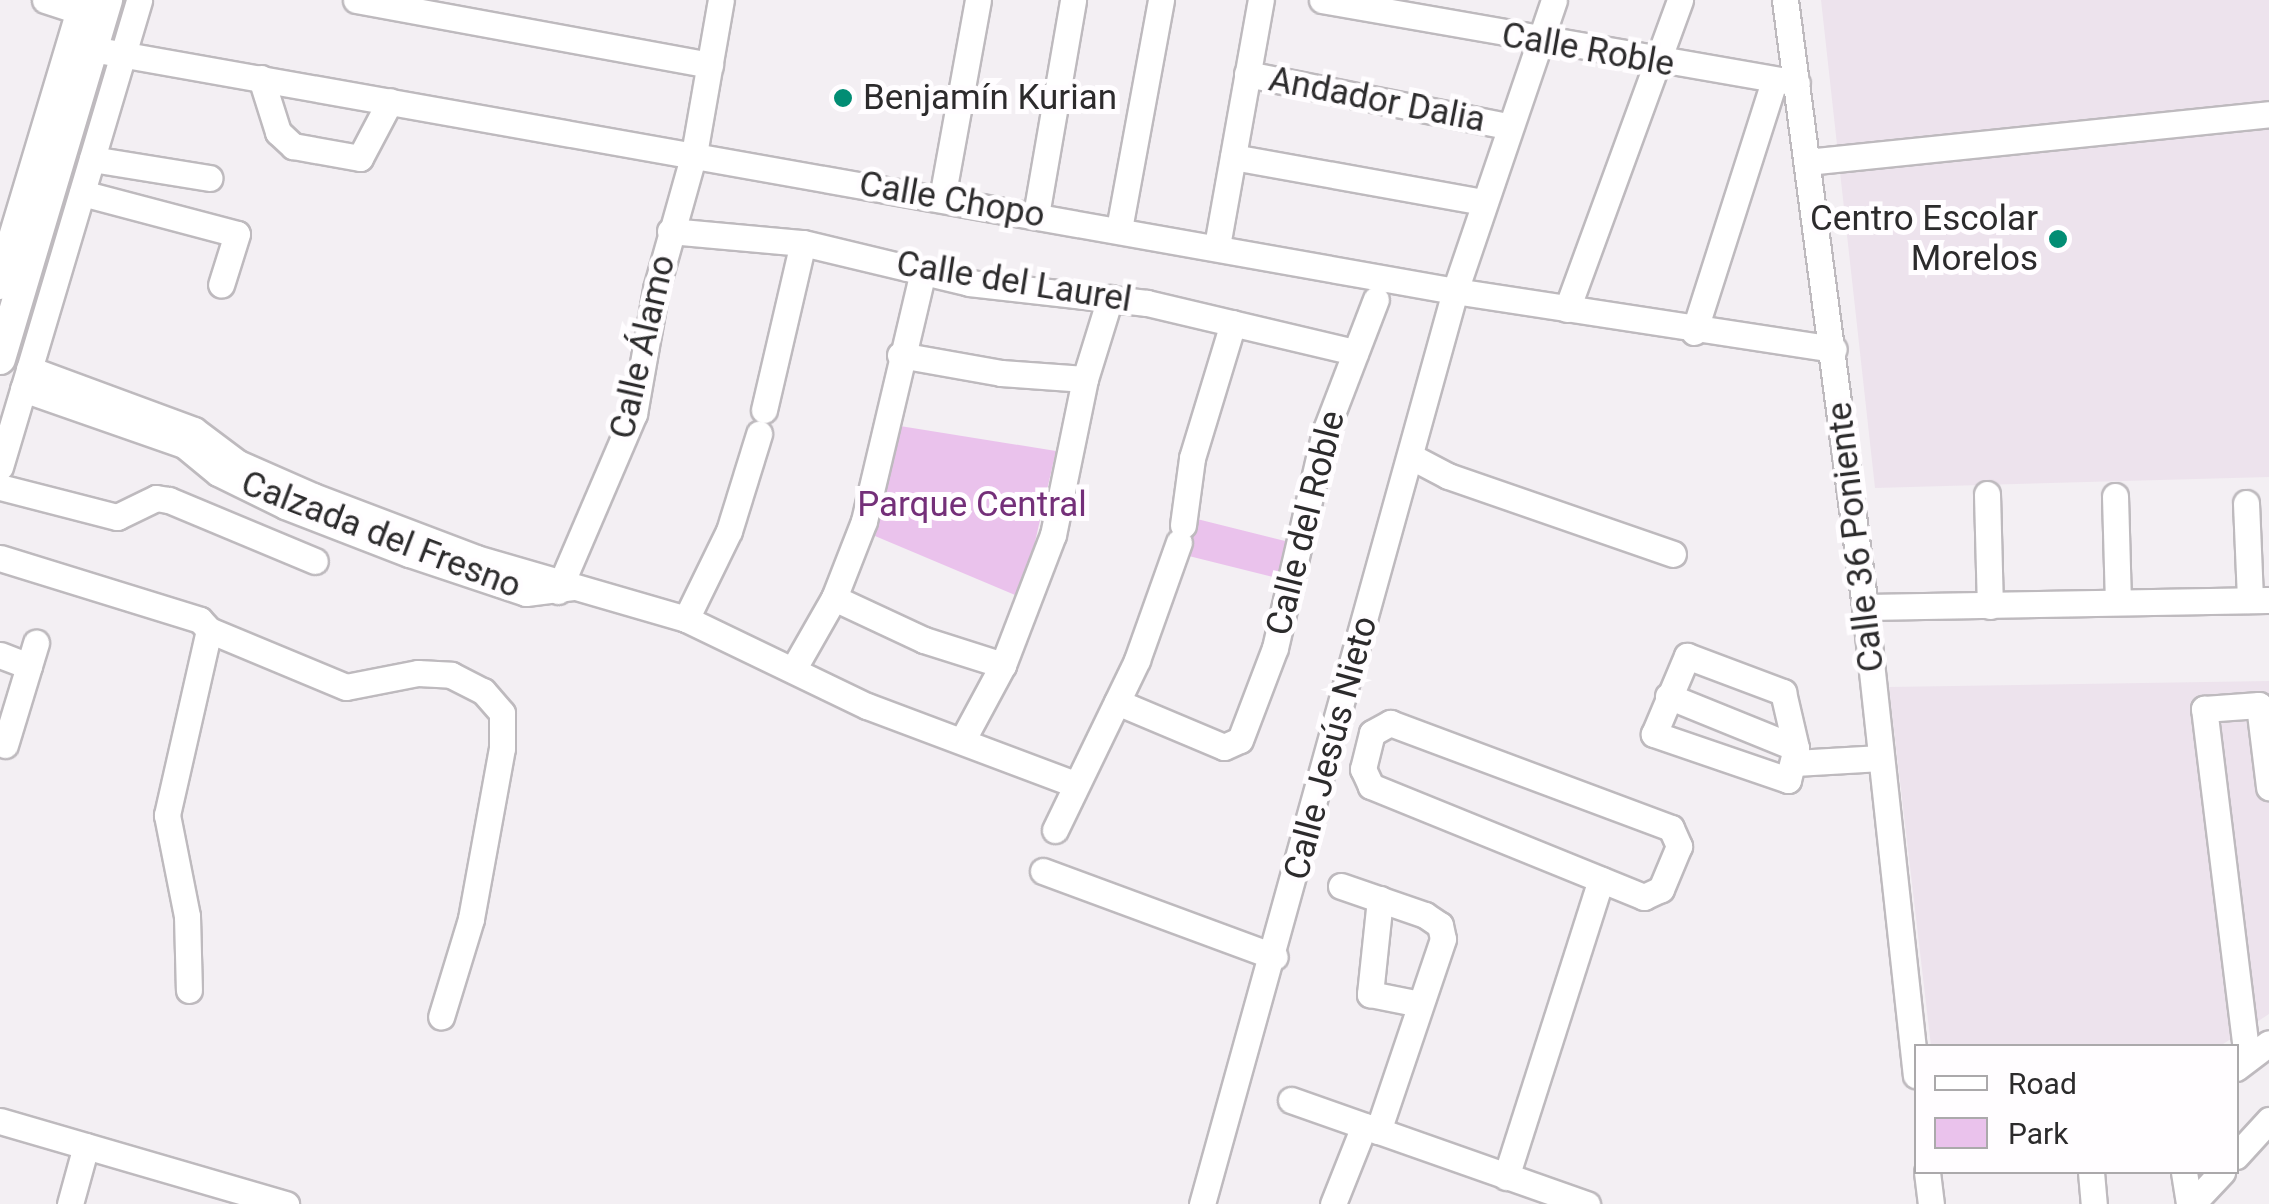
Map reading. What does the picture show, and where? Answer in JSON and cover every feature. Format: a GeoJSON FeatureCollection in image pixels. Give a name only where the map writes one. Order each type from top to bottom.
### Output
{"type":"FeatureCollection","features":[{"type":"Feature","properties":{"kind":"main road"},"geometry":{"type":"LineString","coordinates":[[0,358],[36,238],[91,4]]}},
{"type":"Feature","properties":{"kind":"main road"},"geometry":{"type":"LineString","coordinates":[[0,284],[82,47]]}},
{"type":"Feature","properties":{"kind":"street"},"geometry":{"type":"LineString","coordinates":[[45,0],[91,4]]}},
{"type":"Feature","properties":{"kind":"street"},"geometry":{"type":"LineString","coordinates":[[0,467],[139,0]]}},
{"type":"Feature","properties":{"kind":"street"},"geometry":{"type":"LineString","coordinates":[[356,0],[710,66]]}},
{"type":"Feature","properties":{"kind":"street","name":"Calle Álamo"},"geometry":{"type":"LineString","coordinates":[[566,585],[634,414],[670,231],[694,154],[721,0]]}},
{"type":"Feature","properties":{"kind":"street"},"geometry":{"type":"LineString","coordinates":[[942,198],[978,0]]}},
{"type":"Feature","properties":{"kind":"street"},"geometry":{"type":"LineString","coordinates":[[1036,215],[1073,0]]}},
{"type":"Feature","properties":{"kind":"street"},"geometry":{"type":"LineString","coordinates":[[1119,229],[1161,0]]}},
{"type":"Feature","properties":{"kind":"street"},"geometry":{"type":"LineString","coordinates":[[1216,246],[1261,0]]}},
{"type":"Feature","properties":{"kind":"street","name":"Calle Roble"},"geometry":{"type":"LineString","coordinates":[[1322,0],[1660,64],[1785,82]]}},
{"type":"Feature","properties":{"kind":"street","name":"Calle Jesús Nieto"},"geometry":{"type":"LineString","coordinates":[[1202,1204],[1275,957],[1455,291],[1507,126],[1554,0]]}},
{"type":"Feature","properties":{"kind":"street"},"geometry":{"type":"LineString","coordinates":[[1568,309],[1660,64],[1680,0]]}},
{"type":"Feature","properties":{"kind":"street","name":"Calle 36 Poniente"},"geometry":{"type":"LineString","coordinates":[[1785,0],[1785,82],[1807,162],[1834,349],[1914,1057]]}},
{"type":"Feature","properties":{"kind":"street","name":"Calle Chopo"},"geometry":{"type":"LineString","coordinates":[[82,47],[1455,291],[1694,332],[1834,349]]}},
{"type":"Feature","properties":{"kind":"street","name":"Andador Dalia"},"geometry":{"type":"LineString","coordinates":[[1247,74],[1507,126]]}},
{"type":"Feature","properties":{"kind":"street"},"geometry":{"type":"LineString","coordinates":[[262,78],[278,132],[293,146],[360,158],[390,101]]}},
{"type":"Feature","properties":{"kind":"street"},"geometry":{"type":"LineString","coordinates":[[1694,332],[1785,82]]}},
{"type":"Feature","properties":{"kind":"street"},"geometry":{"type":"LineString","coordinates":[[1807,162],[2269,114]]}},
{"type":"Feature","properties":{"kind":"street"},"geometry":{"type":"LineString","coordinates":[[1232,156],[1482,202]]}},
{"type":"Feature","properties":{"kind":"street"},"geometry":{"type":"LineString","coordinates":[[92,159],[209,178]]}},
{"type":"Feature","properties":{"kind":"street"},"geometry":{"type":"LineString","coordinates":[[82,193],[237,234],[221,285]]}},
{"type":"Feature","properties":{"kind":"street","name":"Calle del Laurel"},"geometry":{"type":"LineString","coordinates":[[670,231],[803,243],[923,272],[1110,298],[1355,352]]}},
{"type":"Feature","properties":{"kind":"street"},"geometry":{"type":"LineString","coordinates":[[36,238],[66,246]]}},
{"type":"Feature","properties":{"kind":"street"},"geometry":{"type":"LineString","coordinates":[[686,619],[729,530],[761,422],[803,243]]}},
{"type":"Feature","properties":{"kind":"street"},"geometry":{"type":"LineString","coordinates":[[794,668],[834,598],[864,521],[900,355],[923,272]]}},
{"type":"Feature","properties":{"kind":"street"},"geometry":{"type":"LineString","coordinates":[[962,741],[1003,666],[1053,535],[1084,378],[1110,298]]}},
{"type":"Feature","properties":{"kind":"street","name":"Calle del Roble"},"geometry":{"type":"LineString","coordinates":[[1118,702],[1224,748],[1233,745],[1275,648],[1325,432],[1376,299]]}},
{"type":"Feature","properties":{"kind":"street"},"geometry":{"type":"LineString","coordinates":[[1055,830],[1159,608],[1181,534],[1192,458],[1233,323]]}},
{"type":"Feature","properties":{"kind":"street"},"geometry":{"type":"LineString","coordinates":[[900,355],[1001,373],[1084,378]]}},
{"type":"Feature","properties":{"kind":"street","name":"Calzada del Fresno"},"geometry":{"type":"LineString","coordinates":[[26,379],[154,424],[313,496],[476,558],[686,619],[867,706],[1074,784]]}},
{"type":"Feature","properties":{"kind":"street"},"geometry":{"type":"LineString","coordinates":[[1410,456],[1448,476],[1673,554]]}},
{"type":"Feature","properties":{"kind":"street"},"geometry":{"type":"LineString","coordinates":[[0,487],[117,516],[156,498],[169,500],[315,560]]}},
{"type":"Feature","properties":{"kind":"street"},"geometry":{"type":"LineString","coordinates":[[1987,494],[1990,606]]}},
{"type":"Feature","properties":{"kind":"street"},"geometry":{"type":"LineString","coordinates":[[2115,496],[2118,600]]}},
{"type":"Feature","properties":{"kind":"street"},"geometry":{"type":"LineString","coordinates":[[1866,607],[2260,600],[2246,503]]}},
{"type":"Feature","properties":{"kind":"street"},"geometry":{"type":"LineString","coordinates":[[0,558],[200,620],[209,630],[346,687],[418,674],[451,675],[483,691],[502,713],[502,748],[471,919],[441,1018]]}},
{"type":"Feature","properties":{"kind":"street"},"geometry":{"type":"LineString","coordinates":[[834,598],[924,640],[1003,666]]}},
{"type":"Feature","properties":{"kind":"street"},"geometry":{"type":"LineString","coordinates":[[189,990],[187,916],[167,815],[209,630]]}},
{"type":"Feature","properties":{"kind":"street"},"geometry":{"type":"LineString","coordinates":[[0,656],[33,654],[5,745]]}},
{"type":"Feature","properties":{"kind":"street"},"geometry":{"type":"LineString","coordinates":[[1687,656],[1778,688],[1796,756],[1788,780],[1776,781],[1662,742],[1654,723],[1687,656]]}},
{"type":"Feature","properties":{"kind":"street"},"geometry":{"type":"LineString","coordinates":[[1668,696],[1796,756],[1881,758]]}},
{"type":"Feature","properties":{"kind":"street"},"geometry":{"type":"LineString","coordinates":[[2257,1053],[2201,720],[2215,704],[2264,705],[2269,786]]}},
{"type":"Feature","properties":{"kind":"street"},"geometry":{"type":"LineString","coordinates":[[1390,723],[1678,836],[1654,897],[1601,880],[1371,786],[1363,770],[1372,733],[1390,723]]}},
{"type":"Feature","properties":{"kind":"street"},"geometry":{"type":"LineString","coordinates":[[1043,871],[1275,957]]}},
{"type":"Feature","properties":{"kind":"street"},"geometry":{"type":"LineString","coordinates":[[1506,1177],[1601,880]]}},
{"type":"Feature","properties":{"kind":"street"},"geometry":{"type":"LineString","coordinates":[[1333,1204],[1371,1129],[1443,939],[1440,925],[1341,886]]}},
{"type":"Feature","properties":{"kind":"street"},"geometry":{"type":"LineString","coordinates":[[1380,899],[1370,994],[1420,1004]]}},
{"type":"Feature","properties":{"kind":"street"},"geometry":{"type":"LineString","coordinates":[[1291,1100],[1587,1204]]}},
{"type":"Feature","properties":{"kind":"street"},"geometry":{"type":"LineString","coordinates":[[0,1120],[225,1195],[286,1204]]}},
{"type":"Feature","properties":{"kind":"street"},"geometry":{"type":"LineString","coordinates":[[2239,1153],[2267,1124]]}},
{"type":"Feature","properties":{"kind":"street"},"geometry":{"type":"LineString","coordinates":[[70,1204],[86,1146]]}},
{"type":"Feature","properties":{"kind":"street"},"geometry":{"type":"LineString","coordinates":[[1927,1174],[1931,1204]]}},
{"type":"Feature","properties":{"kind":"street"},"geometry":{"type":"LineString","coordinates":[[2091,1174],[2094,1204]]}},
{"type":"Feature","properties":{"kind":"street"},"geometry":{"type":"LineString","coordinates":[[2184,1174],[2191,1204]]}},
{"type":"Feature","properties":{"kind":"street"},"geometry":{"type":"LineString","coordinates":[[2191,1204],[2220,1174]]}},
{"type":"Feature","properties":{"kind":"shaded area","name":"Centro Escolar Morelos"},"geometry":{"type":"Polygon","coordinates":[[[1821,0],[2269,0],[2269,477],[1875,488],[1821,0]]]}},
{"type":"Feature","properties":{"kind":"shaded area"},"geometry":{"type":"Polygon","coordinates":[[[2269,681],[2269,1014],[2223,1044],[1931,1044],[1889,687],[2269,681]]]}},
{"type":"Feature","properties":{"kind":"green space","name":"Parque Central"},"geometry":{"type":"Polygon","coordinates":[[[900,426],[1056,451],[1022,598],[875,536],[900,426]]]}},
{"type":"Feature","properties":{"kind":"green space"},"geometry":{"type":"Polygon","coordinates":[[[1197,519],[1290,542],[1281,579],[1188,556],[1197,519]]]}},
{"type":"Feature","properties":{"kind":"place","name":"Benjamín Kurian"},"geometry":{"type":"Point","coordinates":[843,98]}},
{"type":"Feature","properties":{"kind":"place","name":"Centro Escolar Morelos"},"geometry":{"type":"Point","coordinates":[2058,239]}}]}
